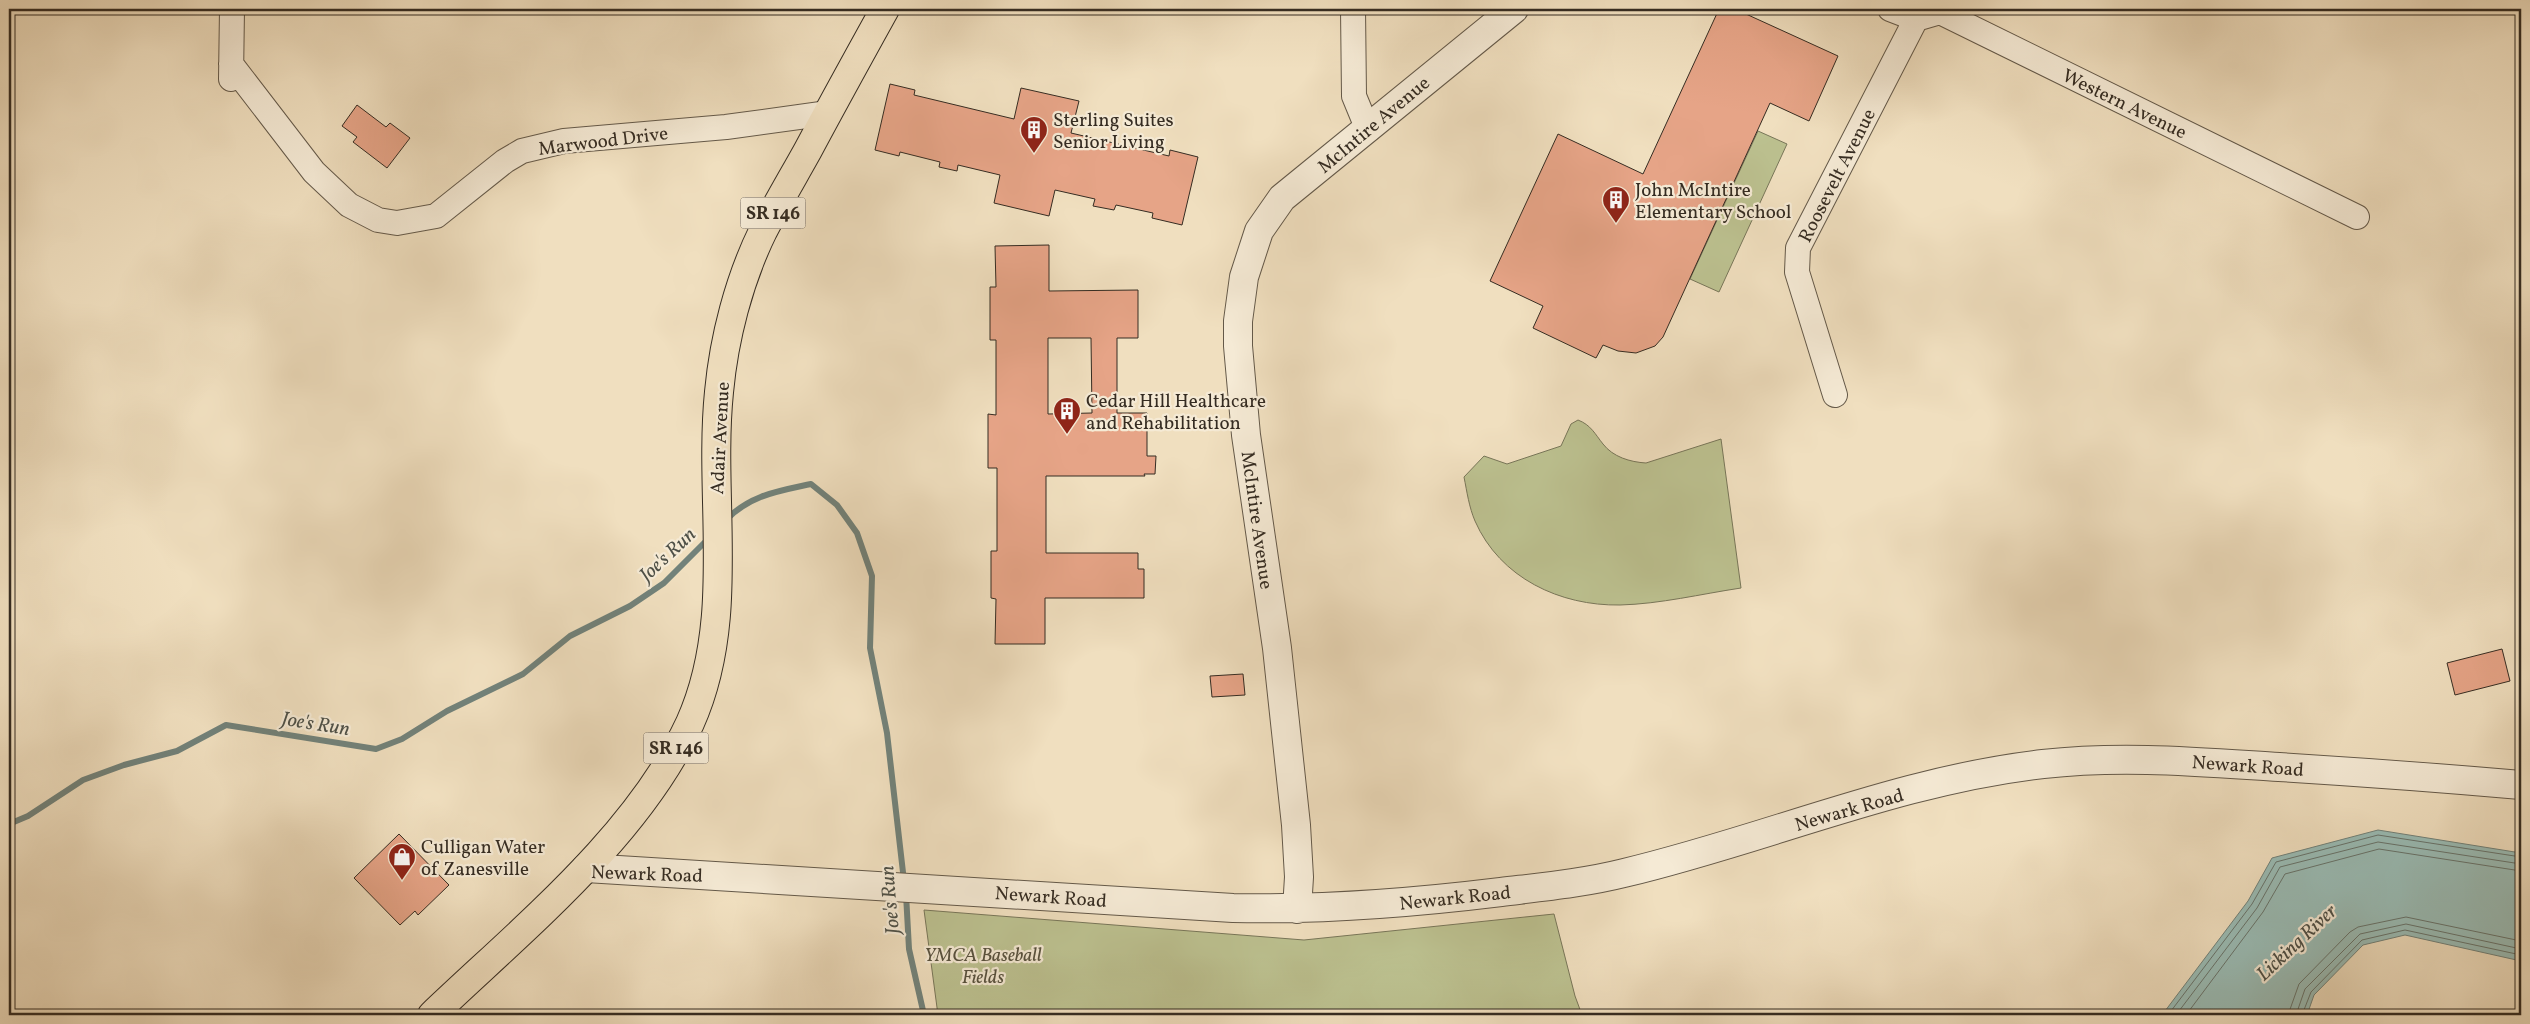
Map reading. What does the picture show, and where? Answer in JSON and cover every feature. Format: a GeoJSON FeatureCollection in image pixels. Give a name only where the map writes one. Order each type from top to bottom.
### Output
{"type":"FeatureCollection","features":[{"type":"Feature","properties":{"kind":"main road","name":"Adair Avenue"},"geometry":{"type":"LineString","coordinates":[[586,868],[643,800],[669,761],[690,721],[706,672],[714,634],[717,604],[716,437],[719,391],[727,341],[744,278],[762,234],[885,9]]}},
{"type":"Feature","properties":{"kind":"main road","name":"Newark Road"},"geometry":{"type":"LineString","coordinates":[[432,1015],[586,868]]}},
{"type":"Feature","properties":{"kind":"street","name":"Marwood Drive"},"geometry":{"type":"LineString","coordinates":[[232,9],[231,76],[314,172],[359,212],[378,220],[397,223],[436,216],[505,161],[522,151],[542,145],[564,141],[726,127],[828,113]]}},
{"type":"Feature","properties":{"kind":"street"},"geometry":{"type":"LineString","coordinates":[[1353,9],[1354,96],[1368,130]]}},
{"type":"Feature","properties":{"kind":"street","name":"McIntire Avenue"},"geometry":{"type":"LineString","coordinates":[[1297,909],[1299,877],[1296,825],[1276,648],[1246,435],[1241,385],[1238,321],[1244,277],[1259,232],[1282,198],[1368,130],[1514,9]]}},
{"type":"Feature","properties":{"kind":"street"},"geometry":{"type":"LineString","coordinates":[[1890,9],[1916,19]]}},
{"type":"Feature","properties":{"kind":"street","name":"Western Avenue"},"geometry":{"type":"LineString","coordinates":[[1916,19],[1941,10],[2357,217]]}},
{"type":"Feature","properties":{"kind":"street","name":"Roosevelt Avenue"},"geometry":{"type":"LineString","coordinates":[[1835,395],[1797,272],[1798,248],[1916,19]]}},
{"type":"Feature","properties":{"kind":"street","name":"Newark Road"},"geometry":{"type":"LineString","coordinates":[[586,868],[1223,907],[1297,909],[1378,905],[1464,896],[1621,874],[1917,789],[1983,773],[2043,764],[2103,760],[2167,760],[2521,784]]}},
{"type":"Feature","properties":{"kind":"green space"},"geometry":{"type":"Polygon","coordinates":[[[1758,131],[1787,144],[1719,292],[1690,279],[1758,131]]]}},
{"type":"Feature","properties":{"kind":"green space"},"geometry":{"type":"Polygon","coordinates":[[[1578,420],[1590,427],[1607,449],[1622,458],[1646,463],[1721,439],[1741,588],[1650,603],[1598,604],[1554,594],[1534,585],[1516,573],[1500,558],[1486,541],[1475,521],[1464,477],[1484,456],[1507,464],[1561,446],[1571,424],[1578,420]]]}},
{"type":"Feature","properties":{"kind":"green space","name":"YMCA Baseball Fields"},"geometry":{"type":"Polygon","coordinates":[[[924,910],[1304,940],[1554,914],[1575,996],[1582,1015],[938,1015],[924,910]]]}},
{"type":"Feature","properties":{"kind":"water","name":"Licking River"},"geometry":{"type":"Polygon","coordinates":[[[2378,830],[2521,853],[2521,961],[2405,935],[2363,945],[2314,995],[2307,1015],[2162,1015],[2248,901],[2272,858],[2378,830]]]}},
{"type":"Feature","properties":{"kind":"building","name":"John McIntire Elementary School"},"geometry":{"type":"Polygon","coordinates":[[[1719,9],[1735,9],[1838,56],[1809,121],[1770,103],[1663,337],[1655,346],[1636,353],[1618,351],[1603,345],[1596,358],[1533,328],[1543,306],[1490,281],[1558,134],[1643,174],[1719,9]]]}},
{"type":"Feature","properties":{"kind":"building","name":"Sterling Suites Senior Living"},"geometry":{"type":"Polygon","coordinates":[[[890,84],[915,90],[914,95],[1014,119],[1021,88],[1079,101],[1071,133],[1169,156],[1170,150],[1198,157],[1182,225],[1152,218],[1153,213],[1116,205],[1114,210],[1093,206],[1095,199],[1055,190],[1049,216],[994,203],[1000,175],[958,165],[957,171],[939,167],[940,162],[900,152],[899,156],[875,150],[890,84]]]}},
{"type":"Feature","properties":{"kind":"building"},"geometry":{"type":"Polygon","coordinates":[[[357,105],[386,127],[390,123],[410,138],[387,168],[353,142],[357,137],[342,126],[357,105]]]}},
{"type":"Feature","properties":{"kind":"building","name":"Cedar Hill Healthcare and Rehabilitation"},"geometry":{"type":"Polygon","coordinates":[[[1049,245],[1049,291],[1138,290],[1138,338],[1117,338],[1117,413],[1147,413],[1147,456],[1156,456],[1155,474],[1144,474],[1145,476],[1046,476],[1046,553],[1138,553],[1138,569],[1144,569],[1144,598],[1045,598],[1045,644],[995,644],[996,599],[991,598],[991,551],[997,551],[997,468],[988,468],[988,414],[996,415],[996,340],[990,340],[990,287],[996,287],[995,246],[1049,245]],[[1048,338],[1048,414],[1092,413],[1091,338],[1048,338]]]}},
{"type":"Feature","properties":{"kind":"building"},"geometry":{"type":"Polygon","coordinates":[[[2502,649],[2510,681],[2455,695],[2447,663],[2502,649]]]}},
{"type":"Feature","properties":{"kind":"building"},"geometry":{"type":"Polygon","coordinates":[[[1243,674],[1245,695],[1212,697],[1210,676],[1243,674]]]}},
{"type":"Feature","properties":{"kind":"building","name":"Culligan Water of Zanesville"},"geometry":{"type":"Polygon","coordinates":[[[399,834],[449,885],[418,915],[415,911],[400,925],[354,878],[399,834]]]}},
{"type":"Feature","properties":{"kind":"waterway","name":"Joe's Run"},"geometry":{"type":"LineString","coordinates":[[725,521],[744,505],[765,495],[811,484],[837,505],[857,533],[872,576],[870,648],[887,733],[904,881]]}},
{"type":"Feature","properties":{"kind":"waterway","name":"Joe's Run"},"geometry":{"type":"LineString","coordinates":[[9,824],[28,816],[83,780],[124,765],[177,751],[226,725],[376,749],[402,739],[447,711],[523,674],[570,636],[630,606],[664,583],[708,539]]}},
{"type":"Feature","properties":{"kind":"waterway","name":"Joe's Run"},"geometry":{"type":"LineString","coordinates":[[906,894],[909,949],[924,1015]]}},
{"type":"Feature","properties":{"kind":"place","name":"Sterling Suites Senior Living"},"geometry":{"type":"Point","coordinates":[1034,154]}},
{"type":"Feature","properties":{"kind":"place","name":"John McIntire Elementary School"},"geometry":{"type":"Point","coordinates":[1616,224]}},
{"type":"Feature","properties":{"kind":"place","name":"Cedar Hill Healthcare and Rehabilitation"},"geometry":{"type":"Point","coordinates":[1067,435]}},
{"type":"Feature","properties":{"kind":"place","name":"Culligan Water of Zanesville"},"geometry":{"type":"Point","coordinates":[402,881]}}]}
